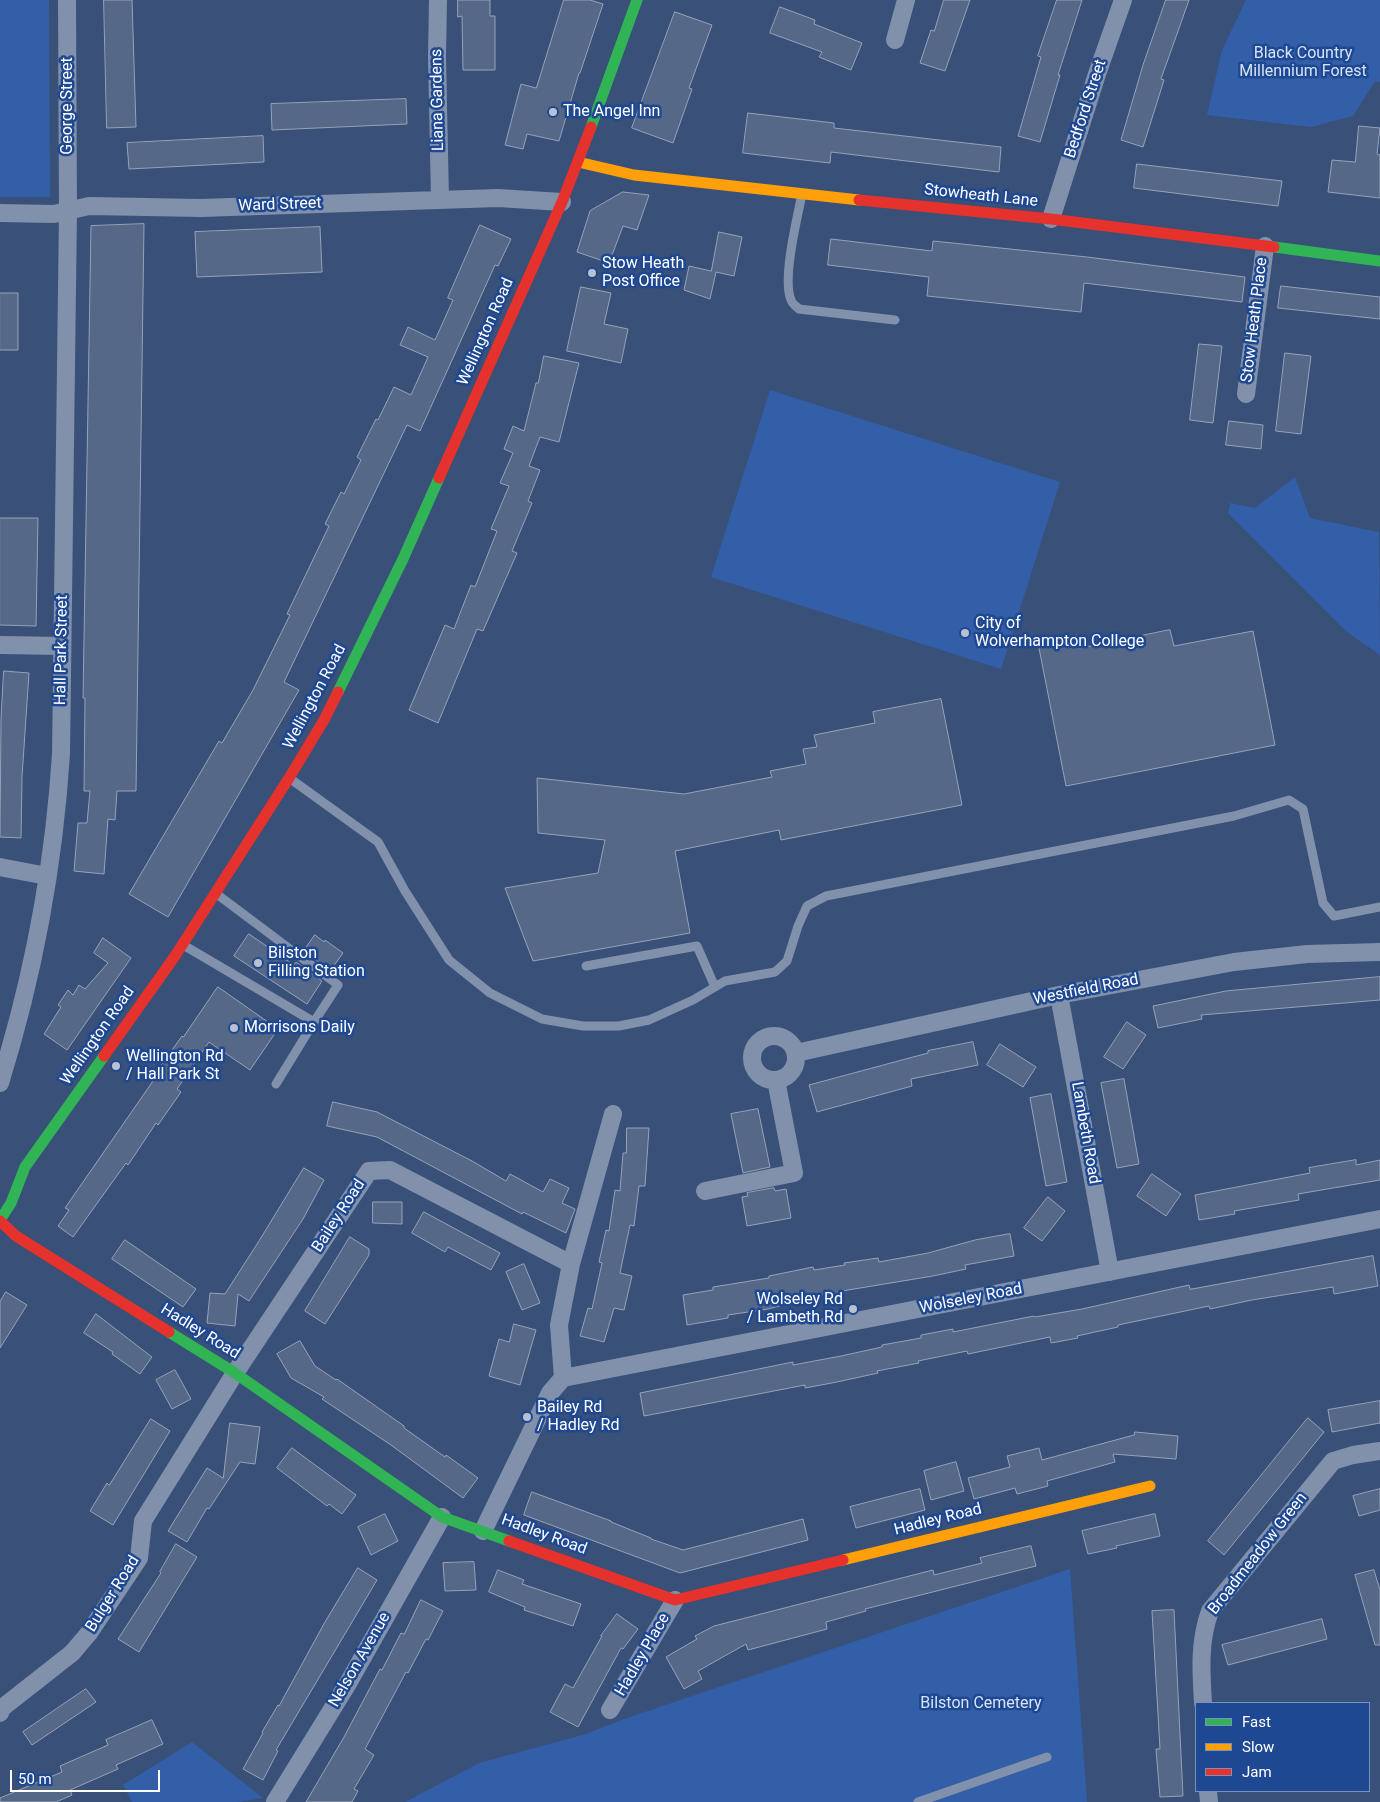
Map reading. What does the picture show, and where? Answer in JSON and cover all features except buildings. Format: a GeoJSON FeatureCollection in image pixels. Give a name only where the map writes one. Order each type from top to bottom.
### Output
{"type":"FeatureCollection","features":[{"type":"Feature","properties":{"kind":"main road","name":"Wellington Road"},"geometry":{"type":"LineString","coordinates":[[0,1221],[11,1203],[25,1167],[182,945],[324,720],[403,559],[562,202],[637,0]]}},
{"type":"Feature","properties":{"kind":"main road","name":"Stowheath Lane"},"geometry":{"type":"LineString","coordinates":[[578,162],[634,175],[1051,220],[1380,261]]}},
{"type":"Feature","properties":{"kind":"main road"},"geometry":{"type":"LineString","coordinates":[[8,1171],[25,1167]]}},
{"type":"Feature","properties":{"kind":"main road"},"geometry":{"type":"LineString","coordinates":[[0,1194],[11,1203]]}},
{"type":"Feature","properties":{"kind":"main road","name":"Hadley Road"},"geometry":{"type":"LineString","coordinates":[[0,1221],[16,1236],[236,1373],[442,1517],[676,1600],[1150,1486]]}},
{"type":"Feature","properties":{"kind":"street","name":"George Street"},"geometry":{"type":"LineString","coordinates":[[67,0],[68,211]]}},
{"type":"Feature","properties":{"kind":"street","name":"Liana Gardens"},"geometry":{"type":"LineString","coordinates":[[438,0],[437,56],[440,200]]}},
{"type":"Feature","properties":{"kind":"street"},"geometry":{"type":"LineString","coordinates":[[895,40],[906,0]]}},
{"type":"Feature","properties":{"kind":"street","name":"Bedford Street"},"geometry":{"type":"LineString","coordinates":[[1051,220],[1097,74],[1123,0]]}},
{"type":"Feature","properties":{"kind":"street","name":"Ward Street"},"geometry":{"type":"LineString","coordinates":[[0,213],[54,214],[89,206],[201,208],[498,198],[562,202]]}},
{"type":"Feature","properties":{"kind":"street","name":"Hall Park Street"},"geometry":{"type":"LineString","coordinates":[[0,1083],[27,988],[58,805],[61,754],[68,211]]}},
{"type":"Feature","properties":{"kind":"street","name":"Stow Heath Place"},"geometry":{"type":"LineString","coordinates":[[1246,394],[1265,246]]}},
{"type":"Feature","properties":{"kind":"street"},"geometry":{"type":"LineString","coordinates":[[0,645],[62,646]]}},
{"type":"Feature","properties":{"kind":"street"},"geometry":{"type":"LineString","coordinates":[[0,867],[47,876]]}},
{"type":"Feature","properties":{"kind":"street","name":"Westfield Road"},"geometry":{"type":"LineString","coordinates":[[796,1053],[1059,995],[1234,962],[1307,954],[1380,952]]}},
{"type":"Feature","properties":{"kind":"street","name":"Lambeth Road"},"geometry":{"type":"LineString","coordinates":[[1059,995],[1110,1272]]}},
{"type":"Feature","properties":{"kind":"street"},"geometry":{"type":"LineString","coordinates":[[768,1036],[788,1040],[796,1053],[796,1060],[790,1073],[776,1080],[769,1079],[757,1071],[752,1058],[756,1045],[768,1036]]}},
{"type":"Feature","properties":{"kind":"street"},"geometry":{"type":"LineString","coordinates":[[705,1192],[794,1173],[776,1080]]}},
{"type":"Feature","properties":{"kind":"street"},"geometry":{"type":"LineString","coordinates":[[483,1531],[550,1394],[563,1378],[559,1325],[571,1264],[613,1114]]}},
{"type":"Feature","properties":{"kind":"street","name":"Bailey Road"},"geometry":{"type":"LineString","coordinates":[[236,1373],[369,1171],[390,1170],[571,1264]]}},
{"type":"Feature","properties":{"kind":"street","name":"Wolseley Road"},"geometry":{"type":"LineString","coordinates":[[563,1378],[1380,1219]]}},
{"type":"Feature","properties":{"kind":"street","name":"Bulger Road"},"geometry":{"type":"LineString","coordinates":[[0,1713],[2,1708],[72,1653],[89,1633],[139,1558],[143,1521],[236,1373]]}},
{"type":"Feature","properties":{"kind":"street","name":"Broadmeadow Green"},"geometry":{"type":"LineString","coordinates":[[1203,1702],[1200,1663],[1204,1629],[1210,1611],[1333,1461],[1353,1455],[1380,1451]]}},
{"type":"Feature","properties":{"kind":"street","name":"Nelson Avenue"},"geometry":{"type":"LineString","coordinates":[[275,1802],[347,1685],[442,1517]]}},
{"type":"Feature","properties":{"kind":"street","name":"Hadley Place"},"geometry":{"type":"LineString","coordinates":[[610,1710],[676,1600]]}},
{"type":"Feature","properties":{"kind":"lane"},"geometry":{"type":"LineString","coordinates":[[802,194],[790,262],[789,293],[792,303],[799,309],[895,320]]}},
{"type":"Feature","properties":{"kind":"lane"},"geometry":{"type":"LineString","coordinates":[[289,778],[378,842],[405,892],[449,960],[490,993],[542,1019],[583,1026],[619,1026],[649,1020],[693,1000],[725,981],[775,972],[787,961],[798,926],[807,906],[826,896],[1234,816],[1289,800],[1303,809],[1323,904],[1334,916],[1380,907]]}},
{"type":"Feature","properties":{"kind":"lane"},"geometry":{"type":"LineString","coordinates":[[216,893],[338,985],[276,1084]]}},
{"type":"Feature","properties":{"kind":"lane"},"geometry":{"type":"LineString","coordinates":[[182,945],[314,1022]]}},
{"type":"Feature","properties":{"kind":"lane"},"geometry":{"type":"LineString","coordinates":[[586,966],[697,946],[715,987]]}},
{"type":"Feature","properties":{"kind":"lane"},"geometry":{"type":"LineString","coordinates":[[918,1802],[1047,1757]]}},
{"type":"Feature","properties":{"kind":"green space"},"geometry":{"type":"Polygon","coordinates":[[[0,0],[49,0],[50,197],[0,197],[0,0]]]}},
{"type":"Feature","properties":{"kind":"green space","name":"Black Country Millennium Forest"},"geometry":{"type":"Polygon","coordinates":[[[1246,0],[1380,0],[1380,82],[1375,81],[1353,116],[1311,127],[1207,115],[1222,50],[1246,0]]]}},
{"type":"Feature","properties":{"kind":"green space"},"geometry":{"type":"Polygon","coordinates":[[[770,390],[1060,482],[1001,669],[711,577],[770,390]]]}},
{"type":"Feature","properties":{"kind":"green space"},"geometry":{"type":"Polygon","coordinates":[[[1295,477],[1310,518],[1379,532],[1380,655],[1347,632],[1228,513],[1230,503],[1255,508],[1295,477]]]}},
{"type":"Feature","properties":{"kind":"green space","name":"Bilston Cemetery"},"geometry":{"type":"Polygon","coordinates":[[[1070,1569],[1087,1802],[405,1802],[479,1763],[586,1734],[624,1719],[1070,1569]]]}},
{"type":"Feature","properties":{"kind":"green space"},"geometry":{"type":"Polygon","coordinates":[[[192,1742],[263,1798],[238,1802],[132,1802],[123,1785],[192,1742]]]}},
{"type":"Feature","properties":{"kind":"traffic: fast"},"geometry":{"type":"LineString","coordinates":[[591,127],[637,0]]}},
{"type":"Feature","properties":{"kind":"traffic: fast"},"geometry":{"type":"LineString","coordinates":[[1274,247],[1380,261]]}},
{"type":"Feature","properties":{"kind":"traffic: fast"},"geometry":{"type":"LineString","coordinates":[[338,692],[403,559],[439,478]]}},
{"type":"Feature","properties":{"kind":"traffic: fast"},"geometry":{"type":"LineString","coordinates":[[0,1220],[11,1203],[25,1167],[104,1056]]}},
{"type":"Feature","properties":{"kind":"traffic: fast"},"geometry":{"type":"LineString","coordinates":[[169,1332],[235,1373],[442,1517],[509,1541]]}},
{"type":"Feature","properties":{"kind":"traffic: slow"},"geometry":{"type":"LineString","coordinates":[[578,162],[634,175],[859,200]]}},
{"type":"Feature","properties":{"kind":"traffic: slow"},"geometry":{"type":"LineString","coordinates":[[843,1560],[1150,1486]]}},
{"type":"Feature","properties":{"kind":"traffic: jam"},"geometry":{"type":"LineString","coordinates":[[439,478],[562,202],[591,127]]}},
{"type":"Feature","properties":{"kind":"traffic: jam"},"geometry":{"type":"LineString","coordinates":[[859,200],[1051,219],[1274,247]]}},
{"type":"Feature","properties":{"kind":"traffic: jam"},"geometry":{"type":"LineString","coordinates":[[104,1056],[175,956],[289,778],[324,720],[338,692]]}},
{"type":"Feature","properties":{"kind":"traffic: jam"},"geometry":{"type":"LineString","coordinates":[[0,1221],[16,1236],[169,1332]]}},
{"type":"Feature","properties":{"kind":"traffic: jam"},"geometry":{"type":"LineString","coordinates":[[509,1541],[675,1600],[843,1560]]}},
{"type":"Feature","properties":{"kind":"place","name":"The Angel Inn"},"geometry":{"type":"Point","coordinates":[553,112]}},
{"type":"Feature","properties":{"kind":"place","name":"Stow Heath Post Office"},"geometry":{"type":"Point","coordinates":[592,273]}},
{"type":"Feature","properties":{"kind":"place","name":"City of Wolverhampton College"},"geometry":{"type":"Point","coordinates":[965,633]}},
{"type":"Feature","properties":{"kind":"place","name":"Bilston Filling Station"},"geometry":{"type":"Point","coordinates":[258,963]}},
{"type":"Feature","properties":{"kind":"place","name":"Morrisons Daily"},"geometry":{"type":"Point","coordinates":[234,1028]}},
{"type":"Feature","properties":{"kind":"place","name":"Wellington Rd / Hall Park St"},"geometry":{"type":"Point","coordinates":[116,1066]}},
{"type":"Feature","properties":{"kind":"place","name":"Wolseley Rd / Lambeth Rd"},"geometry":{"type":"Point","coordinates":[853,1309]}},
{"type":"Feature","properties":{"kind":"place","name":"Bailey Rd / Hadley Rd"},"geometry":{"type":"Point","coordinates":[527,1417]}}]}
